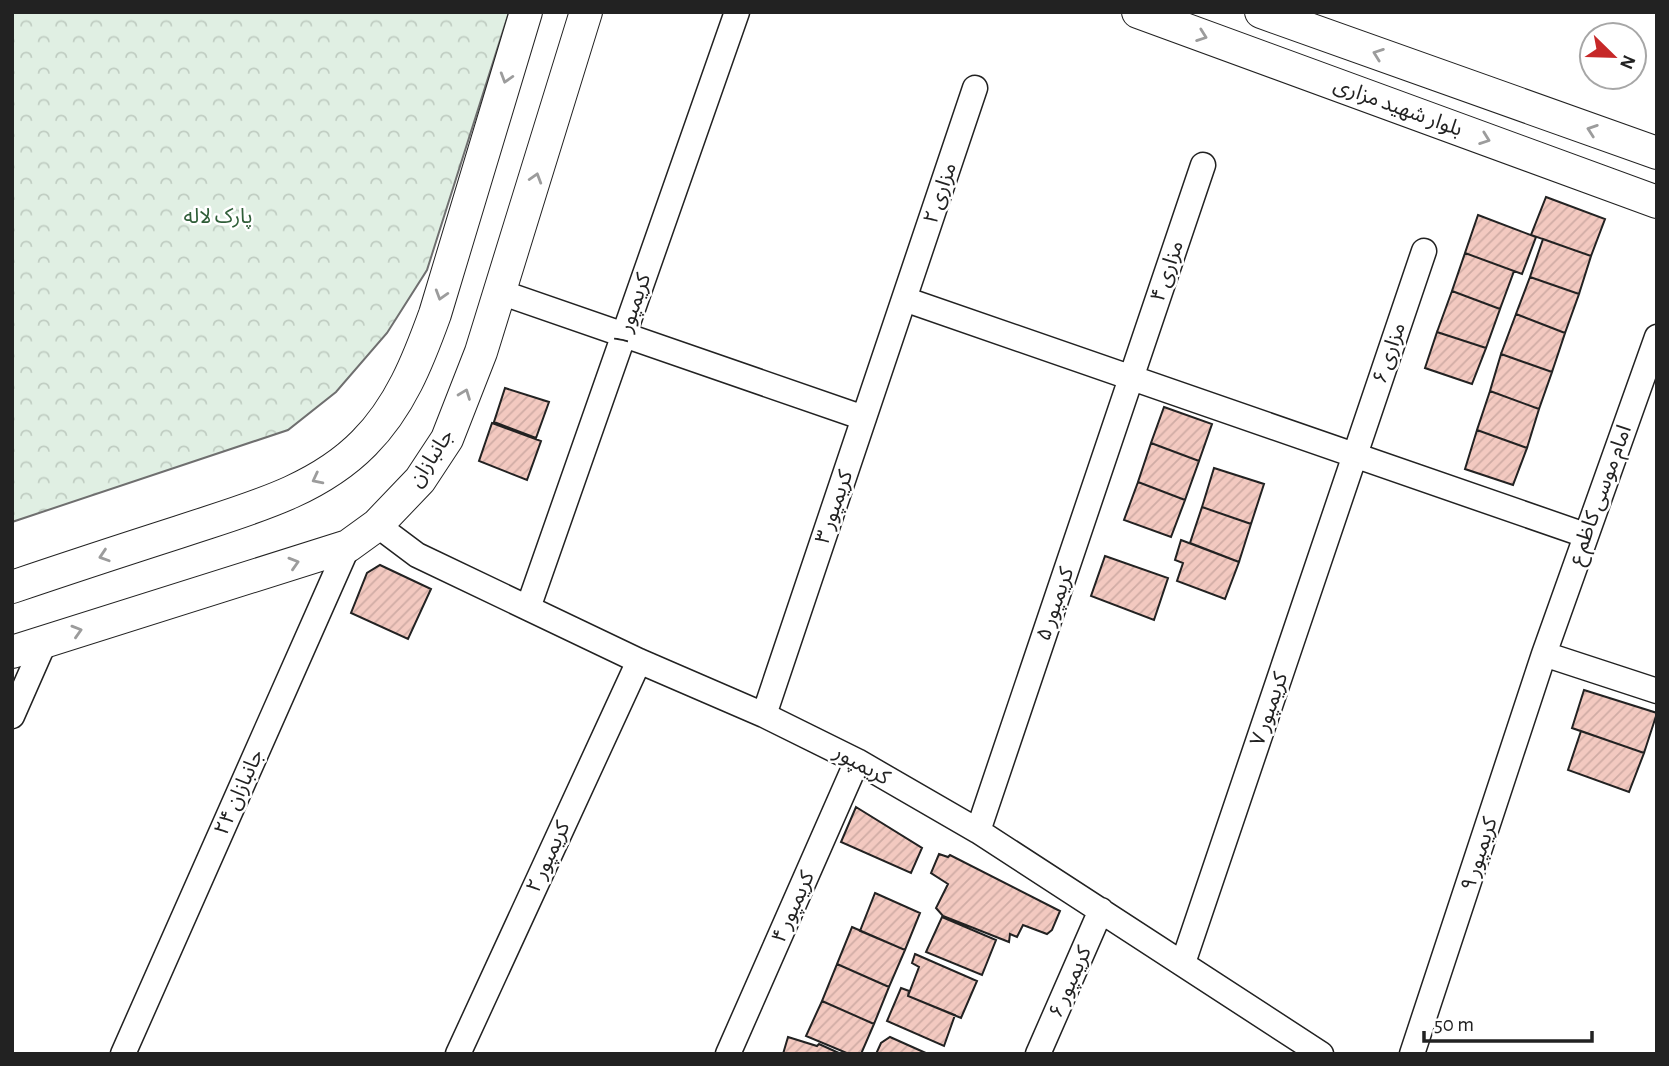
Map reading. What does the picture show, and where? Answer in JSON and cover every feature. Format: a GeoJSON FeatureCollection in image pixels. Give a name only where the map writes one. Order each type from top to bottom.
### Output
{"type":"FeatureCollection","features":[{"type":"Feature","properties":{"kind":"main road"},"geometry":{"type":"LineString","coordinates":[[12,587],[276,500],[328,474],[364,443],[396,405],[418,360],[435,314],[526,12]]}},
{"type":"Feature","properties":{"kind":"main road","name":"جانبازان"},"geometry":{"type":"LineString","coordinates":[[12,652],[348,546],[377,525],[420,480],[447,439],[481,352],[586,12]]}},
{"type":"Feature","properties":{"kind":"main road","name":"بلوار شهید مزاری"},"geometry":{"type":"LineString","coordinates":[[1138,12],[1657,202]]}},
{"type":"Feature","properties":{"kind":"main road","name":"بلوار شهید مزاری"},"geometry":{"type":"LineString","coordinates":[[1261,12],[1657,152]]}},
{"type":"Feature","properties":{"kind":"street","name":"کریمپور ۱"},"geometry":{"type":"LineString","coordinates":[[528,608],[737,12]]}},
{"type":"Feature","properties":{"kind":"street","name":"مزاری ۲"},"geometry":{"type":"LineString","coordinates":[[904,299],[975,88]]}},
{"type":"Feature","properties":{"kind":"street","name":"مزاری ۴"},"geometry":{"type":"LineString","coordinates":[[1131,378],[1203,165]]}},
{"type":"Feature","properties":{"kind":"street","name":"مزاری ۶"},"geometry":{"type":"LineString","coordinates":[[1354,455],[1424,251]]}},
{"type":"Feature","properties":{"kind":"street"},"geometry":{"type":"LineString","coordinates":[[500,292],[864,418]]}},
{"type":"Feature","properties":{"kind":"street"},"geometry":{"type":"LineString","coordinates":[[904,299],[1585,535]]}},
{"type":"Feature","properties":{"kind":"street","name":"کریمپور ۳"},"geometry":{"type":"LineString","coordinates":[[764,715],[904,299]]}},
{"type":"Feature","properties":{"kind":"street","name":"امام موسی کاظم ع"},"geometry":{"type":"LineString","coordinates":[[1544,654],[1657,337]]}},
{"type":"Feature","properties":{"kind":"street","name":"کریمپور ۵"},"geometry":{"type":"LineString","coordinates":[[978,831],[1131,378]]}},
{"type":"Feature","properties":{"kind":"street","name":"کریمپور ۷"},"geometry":{"type":"LineString","coordinates":[[1183,963],[1354,455]]}},
{"type":"Feature","properties":{"kind":"street","name":"کریمپور"},"geometry":{"type":"LineString","coordinates":[[377,525],[417,555],[639,661],[764,715],[857,761],[978,831],[1321,1054]]}},
{"type":"Feature","properties":{"kind":"street","name":"جانبازان ۲۴"},"geometry":{"type":"LineString","coordinates":[[127,1046],[348,546]]}},
{"type":"Feature","properties":{"kind":"street"},"geometry":{"type":"LineString","coordinates":[[12,716],[46,641]]}},
{"type":"Feature","properties":{"kind":"street"},"geometry":{"type":"LineString","coordinates":[[1544,654],[1657,691]]}},
{"type":"Feature","properties":{"kind":"street","name":"کریمپور ۹"},"geometry":{"type":"LineString","coordinates":[[1412,1054],[1544,654]]}},
{"type":"Feature","properties":{"kind":"street","name":"کریمپور ۲"},"geometry":{"type":"LineString","coordinates":[[458,1054],[639,661]]}},
{"type":"Feature","properties":{"kind":"street","name":"کریمپور ۴"},"geometry":{"type":"LineString","coordinates":[[728,1054],[857,761]]}},
{"type":"Feature","properties":{"kind":"street","name":"کریمپور ۶"},"geometry":{"type":"LineString","coordinates":[[1038,1054],[1101,910]]}},
{"type":"Feature","properties":{"kind":"green space","name":"پارک لاله"},"geometry":{"type":"Polygon","coordinates":[[[12,12],[509,12],[427,270],[387,333],[336,392],[288,430],[12,522],[12,12]]]}},
{"type":"Feature","properties":{"kind":"building"},"geometry":{"type":"Polygon","coordinates":[[[1546,197],[1605,219],[1591,256],[1531,235],[1546,197]]]}},
{"type":"Feature","properties":{"kind":"building"},"geometry":{"type":"Polygon","coordinates":[[[1478,215],[1536,237],[1522,274],[1465,253],[1478,215]]]}},
{"type":"Feature","properties":{"kind":"building"},"geometry":{"type":"Polygon","coordinates":[[[1543,239],[1591,256],[1579,294],[1530,277],[1543,239]]]}},
{"type":"Feature","properties":{"kind":"building"},"geometry":{"type":"Polygon","coordinates":[[[1465,253],[1514,271],[1500,309],[1452,291],[1465,253]]]}},
{"type":"Feature","properties":{"kind":"building"},"geometry":{"type":"Polygon","coordinates":[[[1530,277],[1579,294],[1565,333],[1516,314],[1530,277]]]}},
{"type":"Feature","properties":{"kind":"building"},"geometry":{"type":"Polygon","coordinates":[[[1452,291],[1500,309],[1486,348],[1437,332],[1452,291]]]}},
{"type":"Feature","properties":{"kind":"building"},"geometry":{"type":"Polygon","coordinates":[[[1516,314],[1565,333],[1552,372],[1501,354],[1516,314]]]}},
{"type":"Feature","properties":{"kind":"building"},"geometry":{"type":"Polygon","coordinates":[[[1437,332],[1486,348],[1472,384],[1425,368],[1437,332]]]}},
{"type":"Feature","properties":{"kind":"building"},"geometry":{"type":"Polygon","coordinates":[[[1501,354],[1552,372],[1539,409],[1490,391],[1501,354]]]}},
{"type":"Feature","properties":{"kind":"building"},"geometry":{"type":"Polygon","coordinates":[[[505,388],[549,402],[536,438],[494,422],[505,388]]]}},
{"type":"Feature","properties":{"kind":"building"},"geometry":{"type":"Polygon","coordinates":[[[1490,391],[1539,409],[1527,448],[1477,430],[1490,391]]]}},
{"type":"Feature","properties":{"kind":"building"},"geometry":{"type":"Polygon","coordinates":[[[1164,407],[1212,424],[1199,461],[1151,443],[1164,407]]]}},
{"type":"Feature","properties":{"kind":"building"},"geometry":{"type":"Polygon","coordinates":[[[492,423],[541,441],[527,480],[479,461],[492,423]]]}},
{"type":"Feature","properties":{"kind":"building"},"geometry":{"type":"Polygon","coordinates":[[[1477,430],[1527,448],[1513,485],[1465,469],[1477,430]]]}},
{"type":"Feature","properties":{"kind":"building"},"geometry":{"type":"Polygon","coordinates":[[[1151,443],[1199,461],[1185,500],[1138,482],[1151,443]]]}},
{"type":"Feature","properties":{"kind":"building"},"geometry":{"type":"Polygon","coordinates":[[[1214,468],[1264,484],[1251,524],[1202,507],[1214,468]]]}},
{"type":"Feature","properties":{"kind":"building"},"geometry":{"type":"Polygon","coordinates":[[[1138,482],[1185,500],[1171,537],[1124,520],[1138,482]]]}},
{"type":"Feature","properties":{"kind":"building"},"geometry":{"type":"Polygon","coordinates":[[[1202,507],[1251,524],[1239,562],[1190,543],[1202,507]]]}},
{"type":"Feature","properties":{"kind":"building"},"geometry":{"type":"Polygon","coordinates":[[[1181,540],[1239,562],[1225,599],[1177,581],[1183,563],[1175,560],[1181,540]]]}},
{"type":"Feature","properties":{"kind":"building"},"geometry":{"type":"Polygon","coordinates":[[[1105,556],[1168,578],[1154,620],[1091,596],[1105,556]]]}},
{"type":"Feature","properties":{"kind":"building"},"geometry":{"type":"Polygon","coordinates":[[[380,565],[431,589],[408,639],[351,613],[367,573],[380,565]]]}},
{"type":"Feature","properties":{"kind":"building"},"geometry":{"type":"Polygon","coordinates":[[[1584,690],[1657,713],[1644,753],[1572,728],[1584,690]]]}},
{"type":"Feature","properties":{"kind":"building"},"geometry":{"type":"Polygon","coordinates":[[[1581,731],[1644,753],[1629,792],[1568,770],[1581,731]]]}},
{"type":"Feature","properties":{"kind":"building"},"geometry":{"type":"Polygon","coordinates":[[[856,807],[922,848],[911,873],[841,842],[856,807]]]}},
{"type":"Feature","properties":{"kind":"building"},"geometry":{"type":"Polygon","coordinates":[[[939,854],[948,857],[950,855],[1060,911],[1052,930],[1047,934],[1023,925],[1017,937],[1010,934],[1009,942],[943,916],[936,908],[948,884],[931,873],[939,854]]]}},
{"type":"Feature","properties":{"kind":"building"},"geometry":{"type":"Polygon","coordinates":[[[875,893],[920,913],[905,950],[860,931],[875,893]]]}},
{"type":"Feature","properties":{"kind":"building"},"geometry":{"type":"Polygon","coordinates":[[[942,917],[996,940],[982,975],[926,952],[942,917]]]}},
{"type":"Feature","properties":{"kind":"building"},"geometry":{"type":"Polygon","coordinates":[[[852,927],[905,950],[889,987],[837,964],[852,927]]]}},
{"type":"Feature","properties":{"kind":"building"},"geometry":{"type":"Polygon","coordinates":[[[915,954],[977,981],[961,1018],[908,996],[919,967],[912,963],[915,954]]]}},
{"type":"Feature","properties":{"kind":"building"},"geometry":{"type":"Polygon","coordinates":[[[837,964],[889,987],[874,1024],[822,1001],[837,964]]]}},
{"type":"Feature","properties":{"kind":"building"},"geometry":{"type":"Polygon","coordinates":[[[901,988],[909,991],[908,996],[955,1015],[944,1046],[887,1021],[901,988]]]}},
{"type":"Feature","properties":{"kind":"building"},"geometry":{"type":"Polygon","coordinates":[[[822,1001],[874,1024],[861,1054],[849,1054],[806,1036],[822,1001]]]}},
{"type":"Feature","properties":{"kind":"building"},"geometry":{"type":"Polygon","coordinates":[[[788,1037],[817,1046],[819,1044],[841,1054],[783,1054],[788,1037]]]}},
{"type":"Feature","properties":{"kind":"building"},"geometry":{"type":"Polygon","coordinates":[[[890,1037],[928,1054],[876,1054],[881,1043],[890,1037]]]}}]}
